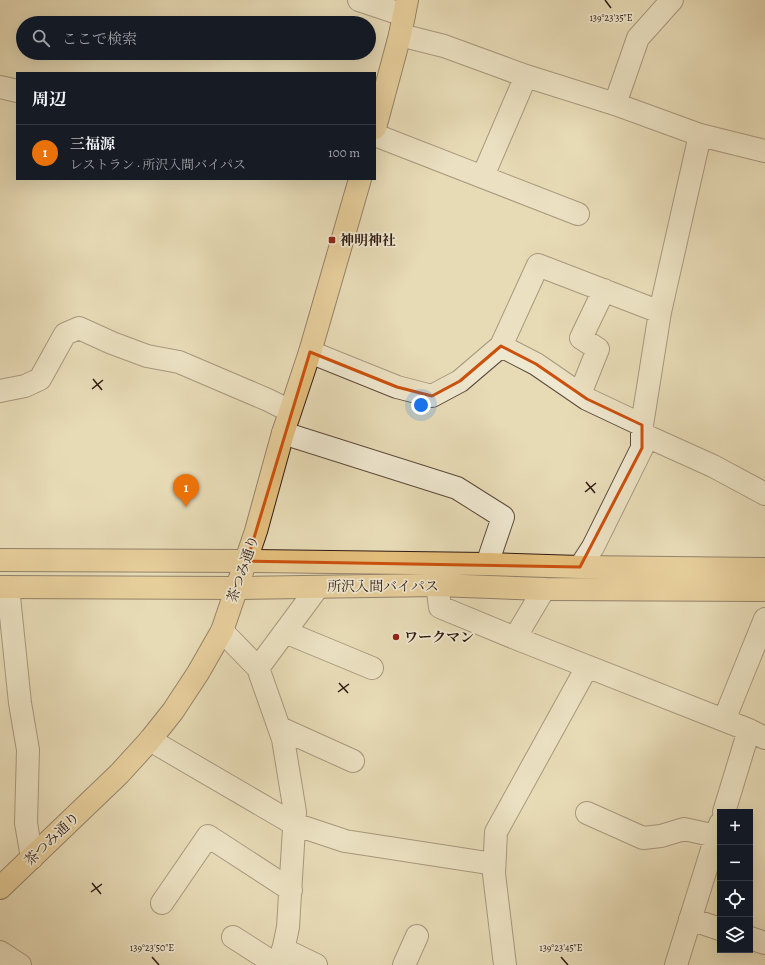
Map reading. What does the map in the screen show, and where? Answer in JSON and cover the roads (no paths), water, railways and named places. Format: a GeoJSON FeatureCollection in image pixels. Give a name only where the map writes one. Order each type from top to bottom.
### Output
{"type":"FeatureCollection","features":[{"type":"Feature","properties":{"kind":"main road"},"geometry":{"type":"LineString","coordinates":[[376,124],[404,17]]}},
{"type":"Feature","properties":{"kind":"main road","name":"茶つみ通り"},"geometry":{"type":"LineString","coordinates":[[0,888],[119,774],[150,740],[173,711],[198,673],[222,631],[238,588],[283,433],[310,352],[360,180]]}},
{"type":"Feature","properties":{"kind":"main road","name":"所沢入間バイパス"},"geometry":{"type":"LineString","coordinates":[[0,560],[246,561],[486,564],[580,567],[765,568]]}},
{"type":"Feature","properties":{"kind":"main road","name":"所沢入間バイパス"},"geometry":{"type":"LineString","coordinates":[[4,587],[238,588],[438,585],[544,589],[765,590]]}},
{"type":"Feature","properties":{"kind":"street"},"geometry":{"type":"LineString","coordinates":[[359,0],[404,17],[444,46],[526,76],[615,104],[700,135],[765,151]]}},
{"type":"Feature","properties":{"kind":"street"},"geometry":{"type":"LineString","coordinates":[[615,104],[638,38],[672,0]]}},
{"type":"Feature","properties":{"kind":"street"},"geometry":{"type":"LineString","coordinates":[[483,176],[526,76]]}},
{"type":"Feature","properties":{"kind":"street"},"geometry":{"type":"LineString","coordinates":[[0,87],[16,91]]}},
{"type":"Feature","properties":{"kind":"street"},"geometry":{"type":"LineString","coordinates":[[376,135],[578,214]]}},
{"type":"Feature","properties":{"kind":"street"},"geometry":{"type":"LineString","coordinates":[[580,567],[593,547],[642,448],[642,430],[660,312],[700,135]]}},
{"type":"Feature","properties":{"kind":"street"},"geometry":{"type":"LineString","coordinates":[[310,352],[397,387],[432,396],[460,381],[501,346],[538,265],[660,312]]}},
{"type":"Feature","properties":{"kind":"street"},"geometry":{"type":"LineString","coordinates":[[580,394],[598,349],[581,338],[604,290]]}},
{"type":"Feature","properties":{"kind":"street"},"geometry":{"type":"LineString","coordinates":[[0,391],[25,386],[40,379],[65,334],[79,328],[112,343],[147,356],[179,362],[290,411]]}},
{"type":"Feature","properties":{"kind":"street"},"geometry":{"type":"LineString","coordinates":[[501,346],[536,364],[587,399],[642,430],[765,494]]}},
{"type":"Feature","properties":{"kind":"street"},"geometry":{"type":"LineString","coordinates":[[283,433],[457,488],[503,517],[486,564]]}},
{"type":"Feature","properties":{"kind":"street"},"geometry":{"type":"LineString","coordinates":[[438,585],[440,607],[514,638],[757,734],[725,809]]}},
{"type":"Feature","properties":{"kind":"street"},"geometry":{"type":"LineString","coordinates":[[4,587],[28,750],[26,823],[32,858]]}},
{"type":"Feature","properties":{"kind":"street"},"geometry":{"type":"LineString","coordinates":[[258,668],[318,587]]}},
{"type":"Feature","properties":{"kind":"street"},"geometry":{"type":"LineString","coordinates":[[514,638],[544,589]]}},
{"type":"Feature","properties":{"kind":"street"},"geometry":{"type":"LineString","coordinates":[[724,720],[765,618]]}},
{"type":"Feature","properties":{"kind":"street"},"geometry":{"type":"LineString","coordinates":[[222,631],[258,668],[283,739],[295,812],[288,927],[280,960]]}},
{"type":"Feature","properties":{"kind":"street"},"geometry":{"type":"LineString","coordinates":[[285,632],[372,668]]}},
{"type":"Feature","properties":{"kind":"street"},"geometry":{"type":"LineString","coordinates":[[505,965],[494,874],[496,832],[587,667]]}},
{"type":"Feature","properties":{"kind":"street"},"geometry":{"type":"LineString","coordinates":[[280,728],[353,761]]}},
{"type":"Feature","properties":{"kind":"street"},"geometry":{"type":"LineString","coordinates":[[150,740],[294,824],[345,841],[494,864]]}},
{"type":"Feature","properties":{"kind":"street"},"geometry":{"type":"LineString","coordinates":[[587,813],[642,838],[661,836],[684,829],[717,830]]}},
{"type":"Feature","properties":{"kind":"street"},"geometry":{"type":"LineString","coordinates":[[676,965],[717,833]]}},
{"type":"Feature","properties":{"kind":"street"},"geometry":{"type":"LineString","coordinates":[[162,903],[208,836],[290,890]]}},
{"type":"Feature","properties":{"kind":"street"},"geometry":{"type":"LineString","coordinates":[[690,919],[717,928]]}},
{"type":"Feature","properties":{"kind":"street"},"geometry":{"type":"LineString","coordinates":[[404,965],[417,936]]}},
{"type":"Feature","properties":{"kind":"street"},"geometry":{"type":"LineString","coordinates":[[232,937],[280,960],[316,965]]}},
{"type":"Feature","properties":{"kind":"street"},"geometry":{"type":"LineString","coordinates":[[753,939],[765,943]]}},
{"type":"Feature","properties":{"kind":"street"},"geometry":{"type":"LineString","coordinates":[[0,952],[20,965]]}},
{"type":"Feature","properties":{"kind":"place","name":"神明神社"},"geometry":{"type":"Point","coordinates":[332,240]}},
{"type":"Feature","properties":{"kind":"place","name":"三福源"},"geometry":{"type":"Point","coordinates":[186,507]}},
{"type":"Feature","properties":{"kind":"place","name":"ワークマン"},"geometry":{"type":"Point","coordinates":[396,637]}}]}
